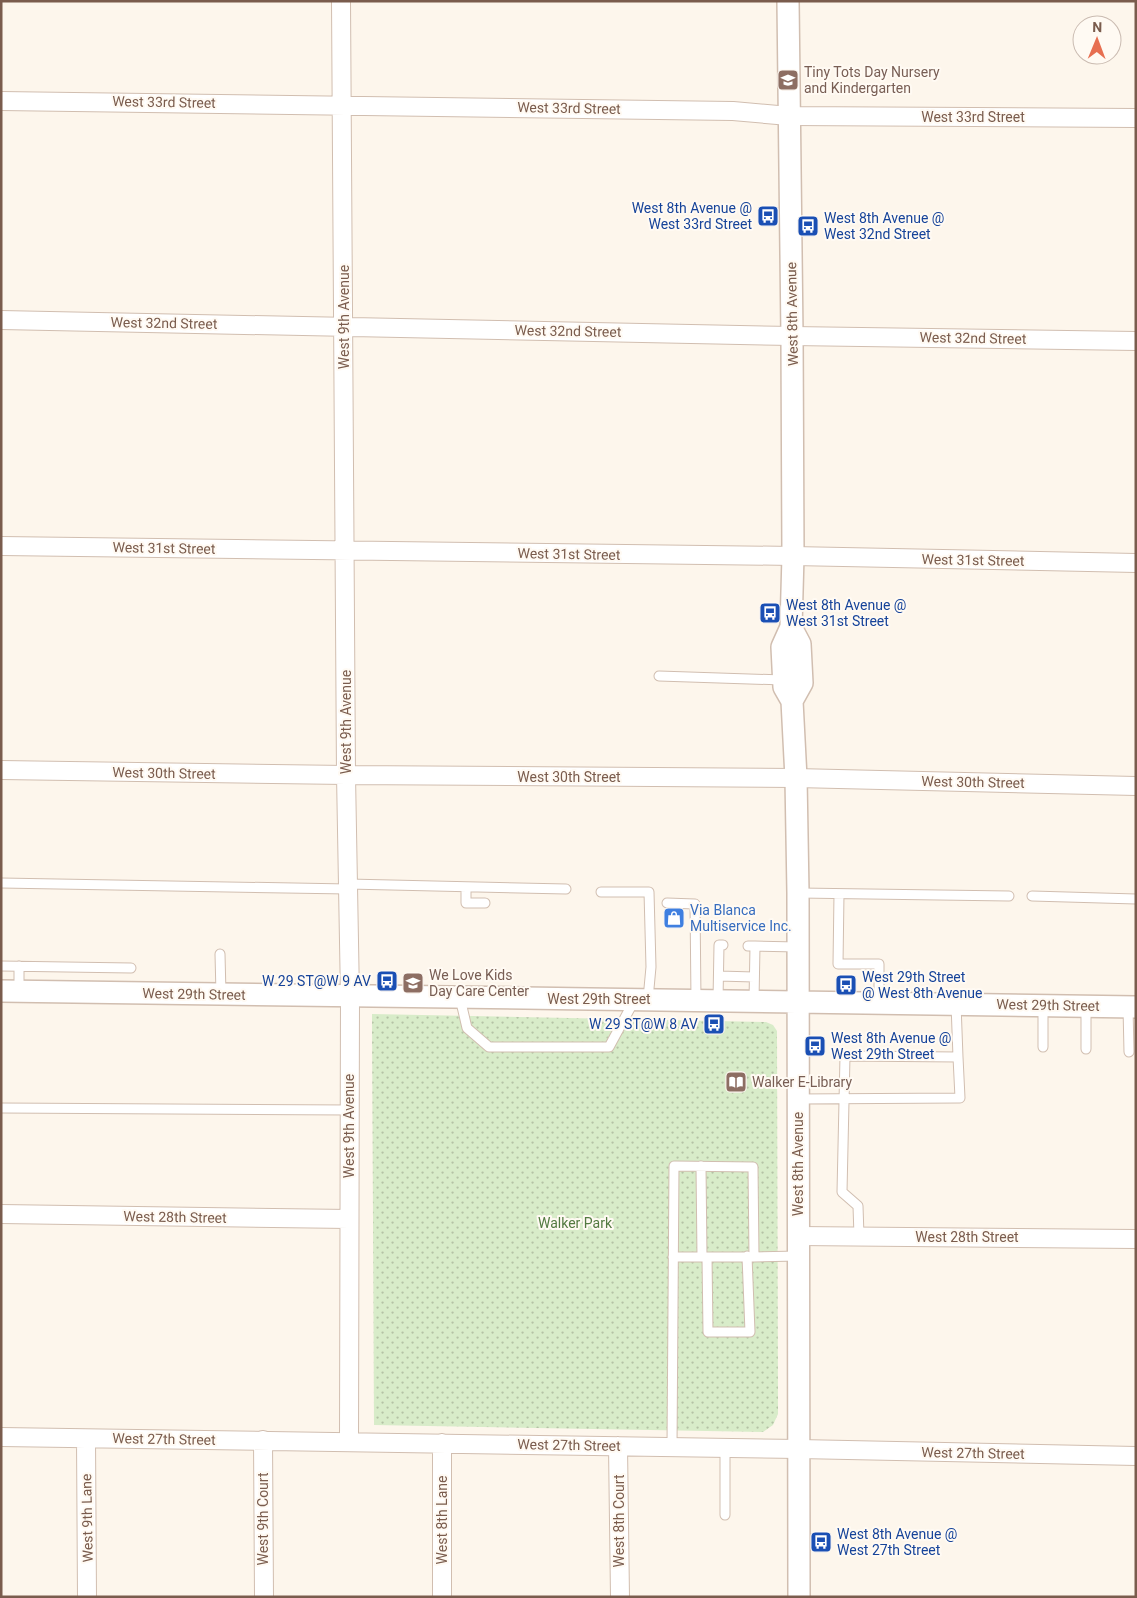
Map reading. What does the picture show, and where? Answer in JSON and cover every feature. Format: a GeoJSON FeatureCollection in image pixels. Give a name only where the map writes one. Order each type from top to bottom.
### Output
{"type":"FeatureCollection","features":[{"type":"Feature","properties":{"kind":"street","name":"West 9th Avenue"},"geometry":{"type":"LineString","coordinates":[[341,1],[346,775],[350,997],[350,1442]]}},
{"type":"Feature","properties":{"kind":"street","name":"West 8th Avenue"},"geometry":{"type":"LineString","coordinates":[[788,1],[792,336],[792,556],[791,627],[782,647],[784,687],[792,701],[796,778],[798,893],[799,1597]]}},
{"type":"Feature","properties":{"kind":"street","name":"West 33rd Street"},"geometry":{"type":"LineString","coordinates":[[1,101],[342,104],[733,111],[789,116],[1136,118]]}},
{"type":"Feature","properties":{"kind":"street","name":"West 32nd Street"},"geometry":{"type":"LineString","coordinates":[[1,320],[1136,341]]}},
{"type":"Feature","properties":{"kind":"street","name":"West 31st Street"},"geometry":{"type":"LineString","coordinates":[[1,546],[792,556],[1136,563]]}},
{"type":"Feature","properties":{"kind":"street","name":"West 8th Avenue"},"geometry":{"type":"LineString","coordinates":[[791,627],[800,644],[802,683],[792,701]]}},
{"type":"Feature","properties":{"kind":"street","name":"West 30th Street"},"geometry":{"type":"LineString","coordinates":[[1,770],[346,775],[796,778],[1136,786]]}},
{"type":"Feature","properties":{"kind":"street","name":"West 29th Street"},"geometry":{"type":"LineString","coordinates":[[10,991],[350,997],[754,1000],[1132,1007]]}},
{"type":"Feature","properties":{"kind":"street","name":"West 28th Street"},"geometry":{"type":"LineString","coordinates":[[1,1214],[349,1219]]}},
{"type":"Feature","properties":{"kind":"street","name":"West 28th Street"},"geometry":{"type":"LineString","coordinates":[[798,1246],[859,1236],[1136,1238]]}},
{"type":"Feature","properties":{"kind":"street","name":"West 27th Street"},"geometry":{"type":"LineString","coordinates":[[1,1437],[1136,1456]]}},
{"type":"Feature","properties":{"kind":"street","name":"West 9th Lane"},"geometry":{"type":"LineString","coordinates":[[86,1439],[87,1597]]}},
{"type":"Feature","properties":{"kind":"street","name":"West 9th Court"},"geometry":{"type":"LineString","coordinates":[[263,1440],[264,1597]]}},
{"type":"Feature","properties":{"kind":"street","name":"West 8th Lane"},"geometry":{"type":"LineString","coordinates":[[442,1443],[442,1597]]}},
{"type":"Feature","properties":{"kind":"street","name":"West 8th Court"},"geometry":{"type":"LineString","coordinates":[[618,1446],[620,1597]]}},
{"type":"Feature","properties":{"kind":"lane"},"geometry":{"type":"LineString","coordinates":[[659,676],[784,680]]}},
{"type":"Feature","properties":{"kind":"lane"},"geometry":{"type":"LineString","coordinates":[[1,883],[566,889]]}},
{"type":"Feature","properties":{"kind":"lane"},"geometry":{"type":"LineString","coordinates":[[466,887],[466,903],[485,903]]}},
{"type":"Feature","properties":{"kind":"lane"},"geometry":{"type":"LineString","coordinates":[[460,998],[467,1028],[489,1047],[609,1047],[641,999],[651,967],[649,892],[601,892]]}},
{"type":"Feature","properties":{"kind":"lane"},"geometry":{"type":"LineString","coordinates":[[798,893],[1009,896]]}},
{"type":"Feature","properties":{"kind":"lane"},"geometry":{"type":"LineString","coordinates":[[839,894],[838,964],[879,964],[879,1002]]}},
{"type":"Feature","properties":{"kind":"lane"},"geometry":{"type":"LineString","coordinates":[[1032,896],[1136,899]]}},
{"type":"Feature","properties":{"kind":"lane"},"geometry":{"type":"LineString","coordinates":[[667,903],[695,904],[696,1000]]}},
{"type":"Feature","properties":{"kind":"lane"},"geometry":{"type":"LineString","coordinates":[[718,1000],[721,958],[719,945],[723,945]]}},
{"type":"Feature","properties":{"kind":"lane"},"geometry":{"type":"LineString","coordinates":[[754,1000],[752,946],[798,947]]}},
{"type":"Feature","properties":{"kind":"lane"},"geometry":{"type":"LineString","coordinates":[[220,954],[221,995]]}},
{"type":"Feature","properties":{"kind":"lane"},"geometry":{"type":"LineString","coordinates":[[1,966],[131,968]]}},
{"type":"Feature","properties":{"kind":"lane"},"geometry":{"type":"LineString","coordinates":[[10,991],[19,966]]}},
{"type":"Feature","properties":{"kind":"lane"},"geometry":{"type":"LineString","coordinates":[[719,976],[754,977]]}},
{"type":"Feature","properties":{"kind":"lane"},"geometry":{"type":"LineString","coordinates":[[798,1099],[960,1098],[956,1003]]}},
{"type":"Feature","properties":{"kind":"lane"},"geometry":{"type":"LineString","coordinates":[[1043,1047],[1044,1005]]}},
{"type":"Feature","properties":{"kind":"lane"},"geometry":{"type":"LineString","coordinates":[[1086,1006],[1086,1049]]}},
{"type":"Feature","properties":{"kind":"lane"},"geometry":{"type":"LineString","coordinates":[[1129,1052],[1132,1007]]}},
{"type":"Feature","properties":{"kind":"lane"},"geometry":{"type":"LineString","coordinates":[[859,1236],[858,1206],[842,1192],[845,1056],[958,1057]]}},
{"type":"Feature","properties":{"kind":"lane"},"geometry":{"type":"LineString","coordinates":[[1,1108],[350,1110]]}},
{"type":"Feature","properties":{"kind":"lane"},"geometry":{"type":"LineString","coordinates":[[672,1447],[674,1166],[701,1166],[753,1166],[750,1332],[708,1332],[701,1166]]}},
{"type":"Feature","properties":{"kind":"lane"},"geometry":{"type":"LineString","coordinates":[[673,1257],[751,1257],[798,1246]]}},
{"type":"Feature","properties":{"kind":"lane"},"geometry":{"type":"LineString","coordinates":[[725,1448],[726,1515]]}},
{"type":"Feature","properties":{"kind":"green space","name":"Walker Park"},"geometry":{"type":"Polygon","coordinates":[[[372,1014],[766,1022],[773,1025],[777,1031],[778,1414],[773,1425],[763,1432],[374,1425],[372,1014]]]}},
{"type":"Feature","properties":{"kind":"place","name":"Tiny Tots Day Nursery and Kindergarten"},"geometry":{"type":"Point","coordinates":[788,80]}},
{"type":"Feature","properties":{"kind":"place","name":"West 8th Avenue @ West 33rd Street"},"geometry":{"type":"Point","coordinates":[768,216]}},
{"type":"Feature","properties":{"kind":"place","name":"West 8th Avenue @ West 32nd Street"},"geometry":{"type":"Point","coordinates":[808,226]}},
{"type":"Feature","properties":{"kind":"place","name":"West 8th Avenue @ West 31st Street"},"geometry":{"type":"Point","coordinates":[770,613]}},
{"type":"Feature","properties":{"kind":"place","name":"Via Blanca Multiservice Inc."},"geometry":{"type":"Point","coordinates":[674,918]}},
{"type":"Feature","properties":{"kind":"place","name":"W 29 ST@W 9 AV"},"geometry":{"type":"Point","coordinates":[387,981]}},
{"type":"Feature","properties":{"kind":"place","name":"We Love Kids Day Care Center"},"geometry":{"type":"Point","coordinates":[413,983]}},
{"type":"Feature","properties":{"kind":"place","name":"West 29th Street @ West 8th Avenue"},"geometry":{"type":"Point","coordinates":[846,985]}},
{"type":"Feature","properties":{"kind":"place","name":"W 29 ST@W 8 AV"},"geometry":{"type":"Point","coordinates":[714,1024]}},
{"type":"Feature","properties":{"kind":"place","name":"West 8th Avenue @ West 29th Street"},"geometry":{"type":"Point","coordinates":[815,1046]}},
{"type":"Feature","properties":{"kind":"place","name":"Walker E-Library"},"geometry":{"type":"Point","coordinates":[736,1082]}},
{"type":"Feature","properties":{"kind":"place","name":"West 8th Avenue @ West 27th Street"},"geometry":{"type":"Point","coordinates":[821,1542]}}]}
